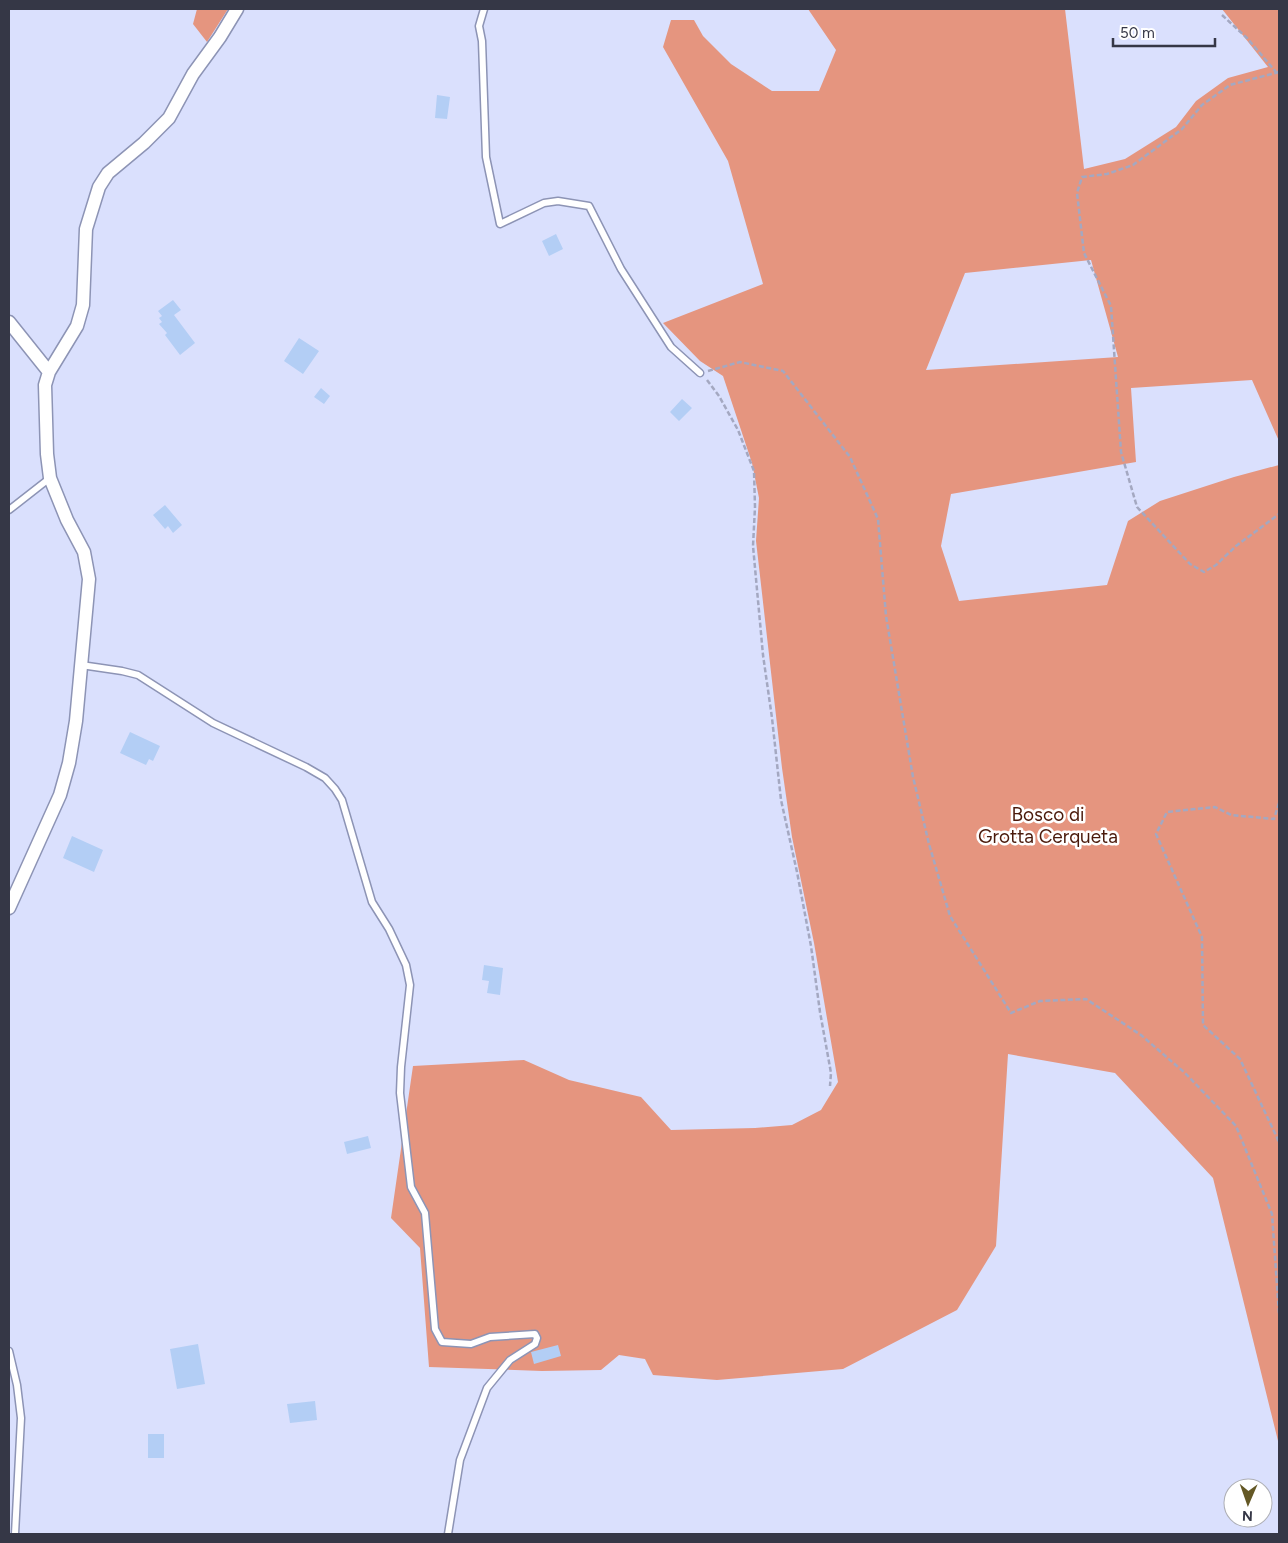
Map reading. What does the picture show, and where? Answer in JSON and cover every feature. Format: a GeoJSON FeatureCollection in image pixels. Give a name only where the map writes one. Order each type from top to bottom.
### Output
{"type":"FeatureCollection","features":[{"type":"Feature","properties":{"kind":"street"},"geometry":{"type":"LineString","coordinates":[[9,908],[62,787],[69,763],[76,721],[89,578],[84,552],[50,478],[47,454],[46,385],[49,372],[73,332],[82,305],[86,230],[99,187],[108,172],[144,143],[169,118],[193,74],[220,37],[237,9]]}},
{"type":"Feature","properties":{"kind":"street"},"geometry":{"type":"LineString","coordinates":[[9,322],[49,372]]}},
{"type":"Feature","properties":{"kind":"lane"},"geometry":{"type":"LineString","coordinates":[[484,9],[479,26],[482,41],[486,157],[500,224],[544,203],[558,202],[589,206],[621,269],[671,347],[700,373]]}},
{"type":"Feature","properties":{"kind":"lane"},"geometry":{"type":"LineString","coordinates":[[9,510],[50,478]]}},
{"type":"Feature","properties":{"kind":"lane"},"geometry":{"type":"LineString","coordinates":[[81,665],[138,675],[212,723],[306,767],[325,778],[336,789],[342,800],[372,902],[389,929],[406,966],[410,985],[400,1093],[411,1187],[425,1214],[435,1329],[442,1342],[471,1344],[490,1336],[535,1334],[537,1338],[535,1344],[510,1360],[487,1388],[460,1460],[448,1534]]}},
{"type":"Feature","properties":{"kind":"lane"},"geometry":{"type":"LineString","coordinates":[[9,1351],[17,1384],[21,1418],[15,1534]]}},
{"type":"Feature","properties":{"kind":"path"},"geometry":{"type":"LineString","coordinates":[[1222,15],[1247,38],[1278,72],[1230,85],[1202,105],[1182,129],[1133,165],[1107,174],[1082,177],[1077,193],[1084,253],[1112,306],[1121,452],[1137,507],[1190,564],[1204,572],[1216,566],[1236,546],[1279,514]]}},
{"type":"Feature","properties":{"kind":"path"},"geometry":{"type":"LineString","coordinates":[[830,1086],[831,1073],[811,946],[781,800],[763,655],[753,546],[754,471],[738,430],[719,396],[700,373],[740,362],[783,371],[850,457],[878,520],[886,616],[913,777],[929,844],[950,916],[1011,1013],[1040,1001],[1086,999],[1141,1035],[1185,1073],[1236,1126],[1272,1214],[1279,1314]]}},
{"type":"Feature","properties":{"kind":"path"},"geometry":{"type":"LineString","coordinates":[[1279,803],[1274,819],[1231,815],[1215,807],[1167,812],[1156,834],[1202,937],[1203,1025],[1240,1059],[1279,1142]]}},
{"type":"Feature","properties":{"kind":"green space"},"geometry":{"type":"Polygon","coordinates":[[[197,9],[228,9],[207,42],[193,24],[197,9]]]}},
{"type":"Feature","properties":{"kind":"green space","name":"Bosco di Grotta Cerqueta"},"geometry":{"type":"Polygon","coordinates":[[[808,9],[1065,9],[1084,169],[1125,159],[1176,127],[1196,101],[1228,78],[1268,67],[1222,9],[1279,9],[1279,441],[1252,380],[1131,388],[1136,462],[951,494],[941,546],[959,601],[1107,585],[1128,521],[1160,501],[1234,477],[1279,465],[1279,1445],[1213,1178],[1115,1073],[1008,1054],[996,1246],[957,1310],[843,1369],[717,1380],[653,1375],[645,1359],[619,1355],[601,1370],[542,1371],[429,1367],[420,1248],[391,1218],[413,1066],[524,1060],[569,1080],[641,1097],[671,1130],[792,1125],[821,1110],[838,1082],[814,943],[792,837],[782,768],[756,541],[759,498],[752,463],[723,376],[700,361],[663,323],[763,284],[728,161],[663,47],[671,20],[694,20],[703,36],[731,64],[772,91],[819,91],[836,50],[808,9]],[[1091,260],[965,273],[926,370],[1118,357],[1091,260]]]}},
{"type":"Feature","properties":{"kind":"building"},"geometry":{"type":"Polygon","coordinates":[[[437,95],[450,97],[447,119],[435,118],[437,95]]]}},
{"type":"Feature","properties":{"kind":"building"},"geometry":{"type":"Polygon","coordinates":[[[556,234],[563,249],[549,256],[542,241],[556,234]]]}},
{"type":"Feature","properties":{"kind":"building"},"geometry":{"type":"Polygon","coordinates":[[[173,300],[181,310],[174,315],[195,343],[180,355],[165,335],[167,333],[159,324],[162,322],[159,318],[162,316],[158,311],[173,300]]]}},
{"type":"Feature","properties":{"kind":"building"},"geometry":{"type":"Polygon","coordinates":[[[299,338],[319,351],[303,374],[284,361],[299,338]]]}},
{"type":"Feature","properties":{"kind":"building"},"geometry":{"type":"Polygon","coordinates":[[[321,388],[330,396],[324,404],[314,397],[321,388]]]}},
{"type":"Feature","properties":{"kind":"building"},"geometry":{"type":"Polygon","coordinates":[[[682,399],[692,408],[679,421],[670,412],[682,399]]]}},
{"type":"Feature","properties":{"kind":"building"},"geometry":{"type":"Polygon","coordinates":[[[165,505],[182,525],[173,533],[168,526],[165,529],[153,515],[165,505]]]}},
{"type":"Feature","properties":{"kind":"building"},"geometry":{"type":"Polygon","coordinates":[[[130,732],[160,746],[153,761],[149,759],[146,765],[120,753],[130,732]]]}},
{"type":"Feature","properties":{"kind":"building"},"geometry":{"type":"Polygon","coordinates":[[[72,836],[103,850],[94,872],[63,858],[72,836]]]}},
{"type":"Feature","properties":{"kind":"building"},"geometry":{"type":"Polygon","coordinates":[[[484,965],[503,968],[500,995],[487,993],[489,981],[482,980],[484,965]]]}},
{"type":"Feature","properties":{"kind":"building"},"geometry":{"type":"Polygon","coordinates":[[[368,1136],[371,1148],[347,1154],[344,1142],[368,1136]]]}},
{"type":"Feature","properties":{"kind":"building"},"geometry":{"type":"Polygon","coordinates":[[[198,1344],[205,1384],[177,1389],[170,1349],[198,1344]]]}},
{"type":"Feature","properties":{"kind":"building"},"geometry":{"type":"Polygon","coordinates":[[[558,1345],[561,1356],[534,1364],[531,1352],[558,1345]]]}},
{"type":"Feature","properties":{"kind":"building"},"geometry":{"type":"Polygon","coordinates":[[[315,1401],[317,1420],[290,1423],[287,1404],[315,1401]]]}},
{"type":"Feature","properties":{"kind":"building"},"geometry":{"type":"Polygon","coordinates":[[[148,1434],[164,1434],[164,1458],[148,1458],[148,1434]]]}}]}
